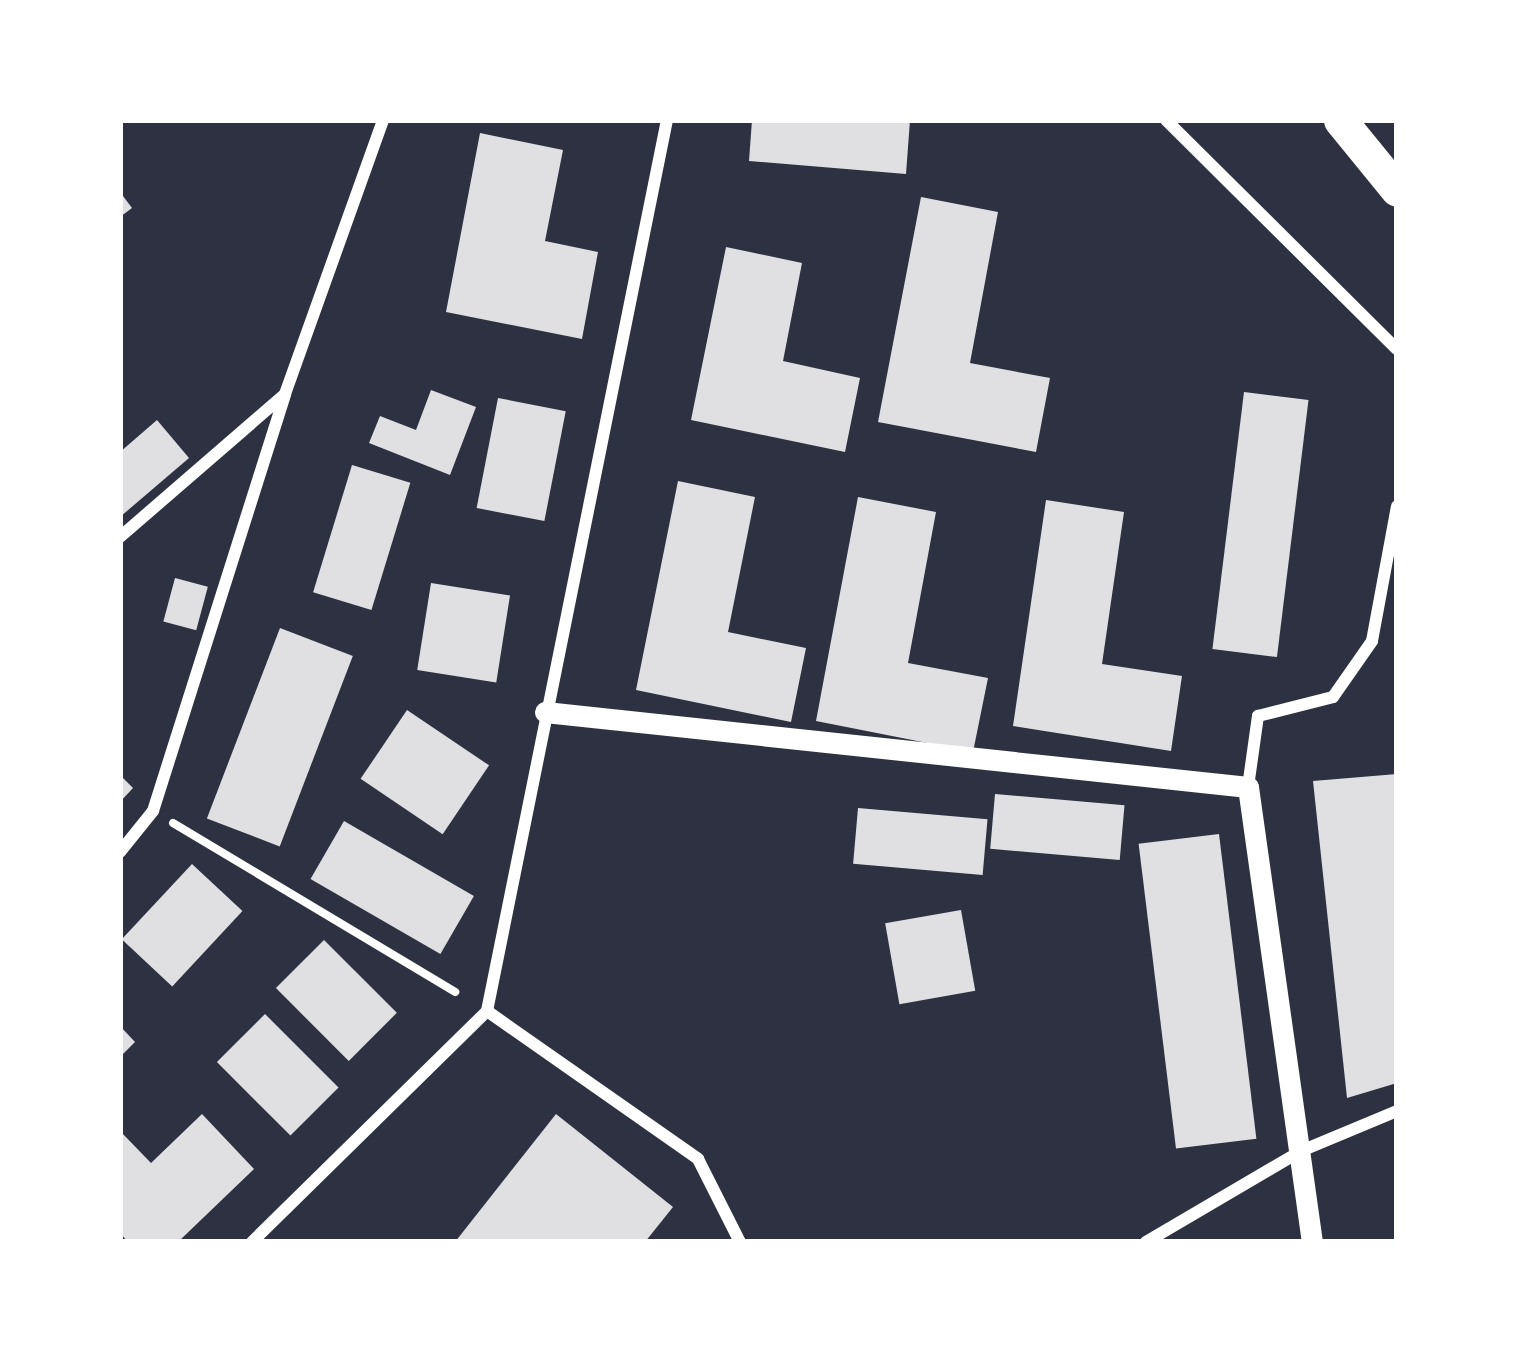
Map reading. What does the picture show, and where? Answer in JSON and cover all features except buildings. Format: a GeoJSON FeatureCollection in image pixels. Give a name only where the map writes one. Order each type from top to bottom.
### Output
{"type":"FeatureCollection","features":[{"type":"Feature","properties":{"kind":"highway"},"geometry":{"type":"LineString","coordinates":[[1340,120],[1397,190]]}},
{"type":"Feature","properties":{"kind":"street"},"geometry":{"type":"LineString","coordinates":[[120,852],[153,811],[285,394],[383,120]]}},
{"type":"Feature","properties":{"kind":"street"},"geometry":{"type":"LineString","coordinates":[[252,1242],[488,1011],[668,120]]}},
{"type":"Feature","properties":{"kind":"street"},"geometry":{"type":"LineString","coordinates":[[1166,120],[1397,349]]}},
{"type":"Feature","properties":{"kind":"street"},"geometry":{"type":"LineString","coordinates":[[120,536],[285,394]]}},
{"type":"Feature","properties":{"kind":"street"},"geometry":{"type":"LineString","coordinates":[[1312,1242],[1248,787],[1258,716],[1333,697],[1372,641],[1397,506]]}},
{"type":"Feature","properties":{"kind":"street"},"geometry":{"type":"LineString","coordinates":[[545,712],[1248,787]]}},
{"type":"Feature","properties":{"kind":"street"},"geometry":{"type":"LineString","coordinates":[[488,1011],[698,1159],[740,1242]]}},
{"type":"Feature","properties":{"kind":"street"},"geometry":{"type":"LineString","coordinates":[[1146,1242],[1301,1151],[1397,1111]]}},
{"type":"Feature","properties":{"kind":"path"},"geometry":{"type":"LineString","coordinates":[[153,811],[455,992]]}}]}
